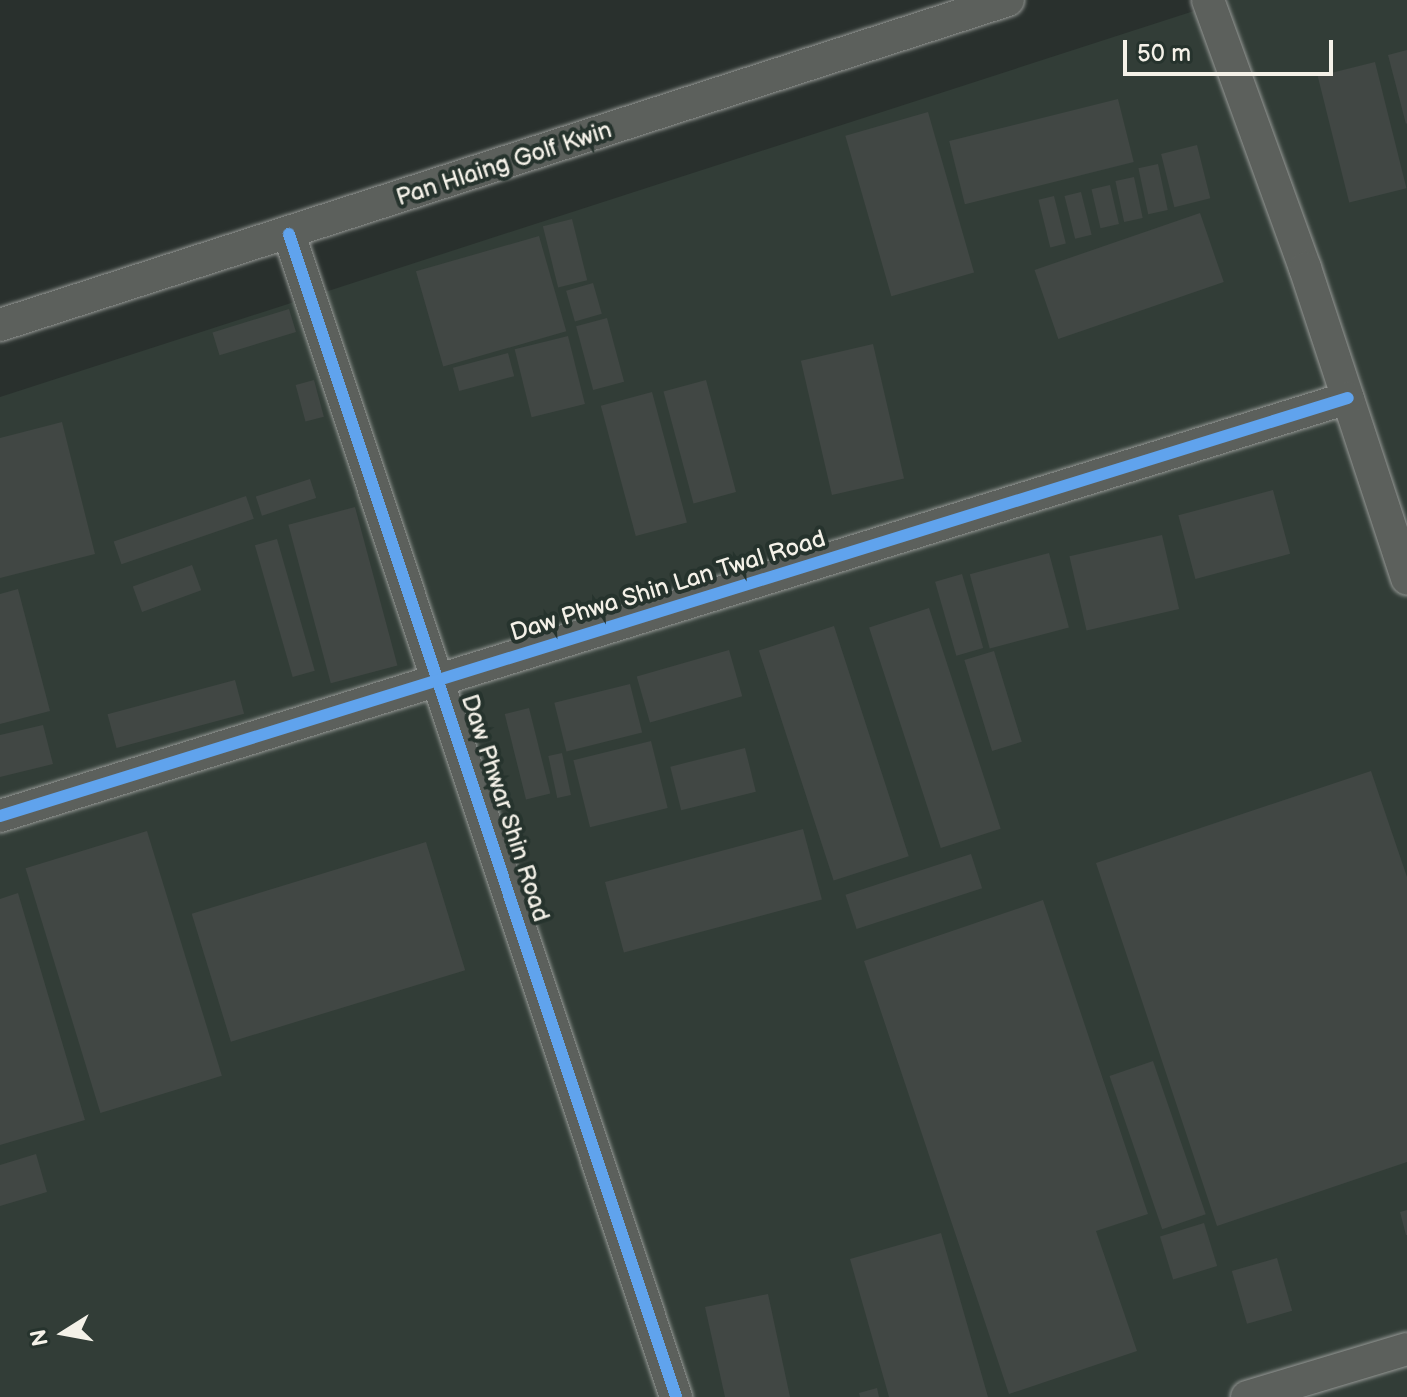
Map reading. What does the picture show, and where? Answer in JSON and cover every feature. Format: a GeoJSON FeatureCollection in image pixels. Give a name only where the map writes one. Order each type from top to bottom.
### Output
{"type":"FeatureCollection","features":[{"type":"Feature","properties":{"kind":"street","name":"Pan Hlaing Golf Kwin"},"geometry":{"type":"LineString","coordinates":[[0,325],[1008,0]]}},
{"type":"Feature","properties":{"kind":"street"},"geometry":{"type":"LineString","coordinates":[[1208,0],[1348,398],[1407,579]]}},
{"type":"Feature","properties":{"kind":"street","name":"Daw Phwar Shin Road"},"geometry":{"type":"LineString","coordinates":[[289,234],[440,680],[676,1397]]}},
{"type":"Feature","properties":{"kind":"street","name":"Daw Phwa Shin Lan Twal Road"},"geometry":{"type":"LineString","coordinates":[[0,816],[1348,398]]}},
{"type":"Feature","properties":{"kind":"street"},"geometry":{"type":"LineString","coordinates":[[1247,1397],[1321,1386],[1407,1349]]}},
{"type":"Feature","properties":{"kind":"shaded area"},"geometry":{"type":"Polygon","coordinates":[[[1228,0],[1407,0],[1407,1397],[0,1397],[0,397],[1228,0]]]}},
{"type":"Feature","properties":{"kind":"building"},"geometry":{"type":"Polygon","coordinates":[[[1407,50],[1407,123],[1406,124],[1388,55],[1407,50]]]}},
{"type":"Feature","properties":{"kind":"building"},"geometry":{"type":"Polygon","coordinates":[[[1375,62],[1406,188],[1349,202],[1318,76],[1375,62]]]}},
{"type":"Feature","properties":{"kind":"building"},"geometry":{"type":"Polygon","coordinates":[[[1118,99],[1134,162],[965,204],[949,141],[1118,99]]]}},
{"type":"Feature","properties":{"kind":"building"},"geometry":{"type":"Polygon","coordinates":[[[928,112],[974,273],[891,296],[845,136],[928,112]]]}},
{"type":"Feature","properties":{"kind":"building"},"geometry":{"type":"Polygon","coordinates":[[[1197,145],[1210,198],[1174,207],[1161,154],[1197,145]]]}},
{"type":"Feature","properties":{"kind":"building"},"geometry":{"type":"Polygon","coordinates":[[[1158,164],[1168,210],[1148,214],[1138,168],[1158,164]]]}},
{"type":"Feature","properties":{"kind":"building"},"geometry":{"type":"Polygon","coordinates":[[[1134,177],[1143,218],[1124,222],[1115,181],[1134,177]]]}},
{"type":"Feature","properties":{"kind":"building"},"geometry":{"type":"Polygon","coordinates":[[[1110,185],[1119,224],[1100,228],[1091,189],[1110,185]]]}},
{"type":"Feature","properties":{"kind":"building"},"geometry":{"type":"Polygon","coordinates":[[[1081,192],[1092,235],[1075,239],[1065,196],[1081,192]]]}},
{"type":"Feature","properties":{"kind":"building"},"geometry":{"type":"Polygon","coordinates":[[[1054,196],[1066,244],[1050,247],[1038,200],[1054,196]]]}},
{"type":"Feature","properties":{"kind":"building"},"geometry":{"type":"Polygon","coordinates":[[[1200,213],[1224,282],[1058,339],[1035,270],[1200,213]]]}},
{"type":"Feature","properties":{"kind":"building"},"geometry":{"type":"Polygon","coordinates":[[[572,219],[587,280],[558,287],[543,226],[572,219]]]}},
{"type":"Feature","properties":{"kind":"building"},"geometry":{"type":"Polygon","coordinates":[[[539,236],[566,331],[443,366],[416,271],[539,236]]]}},
{"type":"Feature","properties":{"kind":"building"},"geometry":{"type":"Polygon","coordinates":[[[593,283],[602,314],[575,321],[566,291],[593,283]]]}},
{"type":"Feature","properties":{"kind":"building"},"geometry":{"type":"Polygon","coordinates":[[[289,309],[296,332],[220,355],[212,332],[289,309]]]}},
{"type":"Feature","properties":{"kind":"building"},"geometry":{"type":"Polygon","coordinates":[[[607,318],[624,382],[593,390],[576,326],[607,318]]]}},
{"type":"Feature","properties":{"kind":"building"},"geometry":{"type":"Polygon","coordinates":[[[568,336],[585,404],[532,417],[515,349],[568,336]]]}},
{"type":"Feature","properties":{"kind":"building"},"geometry":{"type":"Polygon","coordinates":[[[873,344],[904,478],[832,495],[801,361],[873,344]]]}},
{"type":"Feature","properties":{"kind":"building"},"geometry":{"type":"Polygon","coordinates":[[[508,353],[514,376],[459,391],[453,368],[508,353]]]}},
{"type":"Feature","properties":{"kind":"building"},"geometry":{"type":"Polygon","coordinates":[[[314,380],[324,417],[305,422],[296,385],[314,380]]]}},
{"type":"Feature","properties":{"kind":"building"},"geometry":{"type":"Polygon","coordinates":[[[706,380],[736,492],[694,503],[663,391],[706,380]]]}},
{"type":"Feature","properties":{"kind":"building"},"geometry":{"type":"Polygon","coordinates":[[[652,392],[687,522],[636,536],[601,406],[652,392]]]}},
{"type":"Feature","properties":{"kind":"building"},"geometry":{"type":"Polygon","coordinates":[[[62,422],[95,554],[0,578],[0,438],[62,422]]]}},
{"type":"Feature","properties":{"kind":"building"},"geometry":{"type":"Polygon","coordinates":[[[310,479],[316,498],[262,516],[256,497],[310,479]]]}},
{"type":"Feature","properties":{"kind":"building"},"geometry":{"type":"Polygon","coordinates":[[[1273,490],[1290,554],[1195,579],[1178,515],[1273,490]]]}},
{"type":"Feature","properties":{"kind":"building"},"geometry":{"type":"Polygon","coordinates":[[[246,496],[254,519],[121,564],[114,542],[246,496]]]}},
{"type":"Feature","properties":{"kind":"building"},"geometry":{"type":"Polygon","coordinates":[[[355,507],[397,665],[331,683],[288,525],[355,507]]]}},
{"type":"Feature","properties":{"kind":"building"},"geometry":{"type":"Polygon","coordinates":[[[1162,535],[1179,609],[1087,630],[1069,556],[1162,535]]]}},
{"type":"Feature","properties":{"kind":"building"},"geometry":{"type":"Polygon","coordinates":[[[277,539],[315,671],[293,677],[255,545],[277,539]]]}},
{"type":"Feature","properties":{"kind":"building"},"geometry":{"type":"Polygon","coordinates":[[[1049,553],[1069,627],[990,649],[970,574],[1049,553]]]}},
{"type":"Feature","properties":{"kind":"building"},"geometry":{"type":"Polygon","coordinates":[[[192,565],[201,590],[142,612],[133,587],[192,565]]]}},
{"type":"Feature","properties":{"kind":"building"},"geometry":{"type":"Polygon","coordinates":[[[962,574],[983,648],[956,656],[935,582],[962,574]]]}},
{"type":"Feature","properties":{"kind":"building"},"geometry":{"type":"Polygon","coordinates":[[[18,589],[50,711],[0,724],[0,594],[18,589]]]}},
{"type":"Feature","properties":{"kind":"building"},"geometry":{"type":"Polygon","coordinates":[[[929,608],[1001,829],[941,848],[869,627],[929,608]]]}},
{"type":"Feature","properties":{"kind":"building"},"geometry":{"type":"Polygon","coordinates":[[[834,626],[909,856],[834,881],[759,650],[834,626]]]}},
{"type":"Feature","properties":{"kind":"building"},"geometry":{"type":"Polygon","coordinates":[[[729,650],[742,696],[650,723],[637,676],[729,650]]]}},
{"type":"Feature","properties":{"kind":"building"},"geometry":{"type":"Polygon","coordinates":[[[994,651],[1022,742],[992,751],[964,660],[994,651]]]}},
{"type":"Feature","properties":{"kind":"building"},"geometry":{"type":"Polygon","coordinates":[[[235,680],[244,714],[117,748],[107,714],[235,680]]]}},
{"type":"Feature","properties":{"kind":"building"},"geometry":{"type":"Polygon","coordinates":[[[630,684],[642,733],[566,751],[554,703],[630,684]]]}},
{"type":"Feature","properties":{"kind":"building"},"geometry":{"type":"Polygon","coordinates":[[[529,708],[550,793],[526,799],[505,714],[529,708]]]}},
{"type":"Feature","properties":{"kind":"building"},"geometry":{"type":"Polygon","coordinates":[[[43,725],[53,764],[0,777],[0,735],[43,725]]]}},
{"type":"Feature","properties":{"kind":"building"},"geometry":{"type":"Polygon","coordinates":[[[651,741],[668,808],[590,827],[573,760],[651,741]]]}},
{"type":"Feature","properties":{"kind":"building"},"geometry":{"type":"Polygon","coordinates":[[[745,748],[756,792],[681,810],[670,767],[745,748]]]}},
{"type":"Feature","properties":{"kind":"building"},"geometry":{"type":"Polygon","coordinates":[[[562,753],[571,795],[557,798],[548,756],[562,753]]]}},
{"type":"Feature","properties":{"kind":"building"},"geometry":{"type":"Polygon","coordinates":[[[1371,771],[1407,877],[1407,1162],[1217,1226],[1096,863],[1371,771]]]}},
{"type":"Feature","properties":{"kind":"building"},"geometry":{"type":"Polygon","coordinates":[[[803,829],[822,900],[624,953],[605,882],[803,829]]]}},
{"type":"Feature","properties":{"kind":"building"},"geometry":{"type":"Polygon","coordinates":[[[147,831],[222,1076],[100,1113],[26,868],[147,831]]]}},
{"type":"Feature","properties":{"kind":"building"},"geometry":{"type":"Polygon","coordinates":[[[426,842],[465,970],[231,1042],[192,914],[426,842]]]}},
{"type":"Feature","properties":{"kind":"building"},"geometry":{"type":"Polygon","coordinates":[[[971,854],[982,888],[857,929],[845,895],[971,854]]]}},
{"type":"Feature","properties":{"kind":"building"},"geometry":{"type":"Polygon","coordinates":[[[18,893],[85,1120],[0,1145],[0,899],[18,893]]]}},
{"type":"Feature","properties":{"kind":"building"},"geometry":{"type":"Polygon","coordinates":[[[1043,900],[1148,1214],[1096,1231],[1137,1351],[1009,1394],[864,961],[1043,900]]]}},
{"type":"Feature","properties":{"kind":"building"},"geometry":{"type":"Polygon","coordinates":[[[1153,1061],[1206,1214],[1162,1229],[1110,1076],[1153,1061]]]}},
{"type":"Feature","properties":{"kind":"building"},"geometry":{"type":"Polygon","coordinates":[[[36,1154],[47,1192],[0,1206],[0,1165],[36,1154]]]}},
{"type":"Feature","properties":{"kind":"building"},"geometry":{"type":"Polygon","coordinates":[[[1407,1210],[1407,1235],[1406,1235],[1400,1212],[1407,1210]]]}},
{"type":"Feature","properties":{"kind":"building"},"geometry":{"type":"Polygon","coordinates":[[[1204,1223],[1217,1266],[1173,1279],[1160,1236],[1204,1223]]]}},
{"type":"Feature","properties":{"kind":"building"},"geometry":{"type":"Polygon","coordinates":[[[941,1233],[988,1397],[889,1397],[850,1259],[941,1233]]]}},
{"type":"Feature","properties":{"kind":"building"},"geometry":{"type":"Polygon","coordinates":[[[1277,1258],[1292,1311],[1247,1324],[1232,1271],[1277,1258]]]}},
{"type":"Feature","properties":{"kind":"building"},"geometry":{"type":"Polygon","coordinates":[[[768,1294],[790,1397],[725,1397],[705,1307],[768,1294]]]}},
{"type":"Feature","properties":{"kind":"building"},"geometry":{"type":"Polygon","coordinates":[[[877,1388],[879,1397],[860,1397],[859,1393],[877,1388]]]}},
{"type":"Feature","properties":{"kind":"cycle path"},"geometry":{"type":"LineString","coordinates":[[289,234],[676,1397]]}},
{"type":"Feature","properties":{"kind":"cycle path"},"geometry":{"type":"LineString","coordinates":[[0,816],[1348,398]]}}]}
